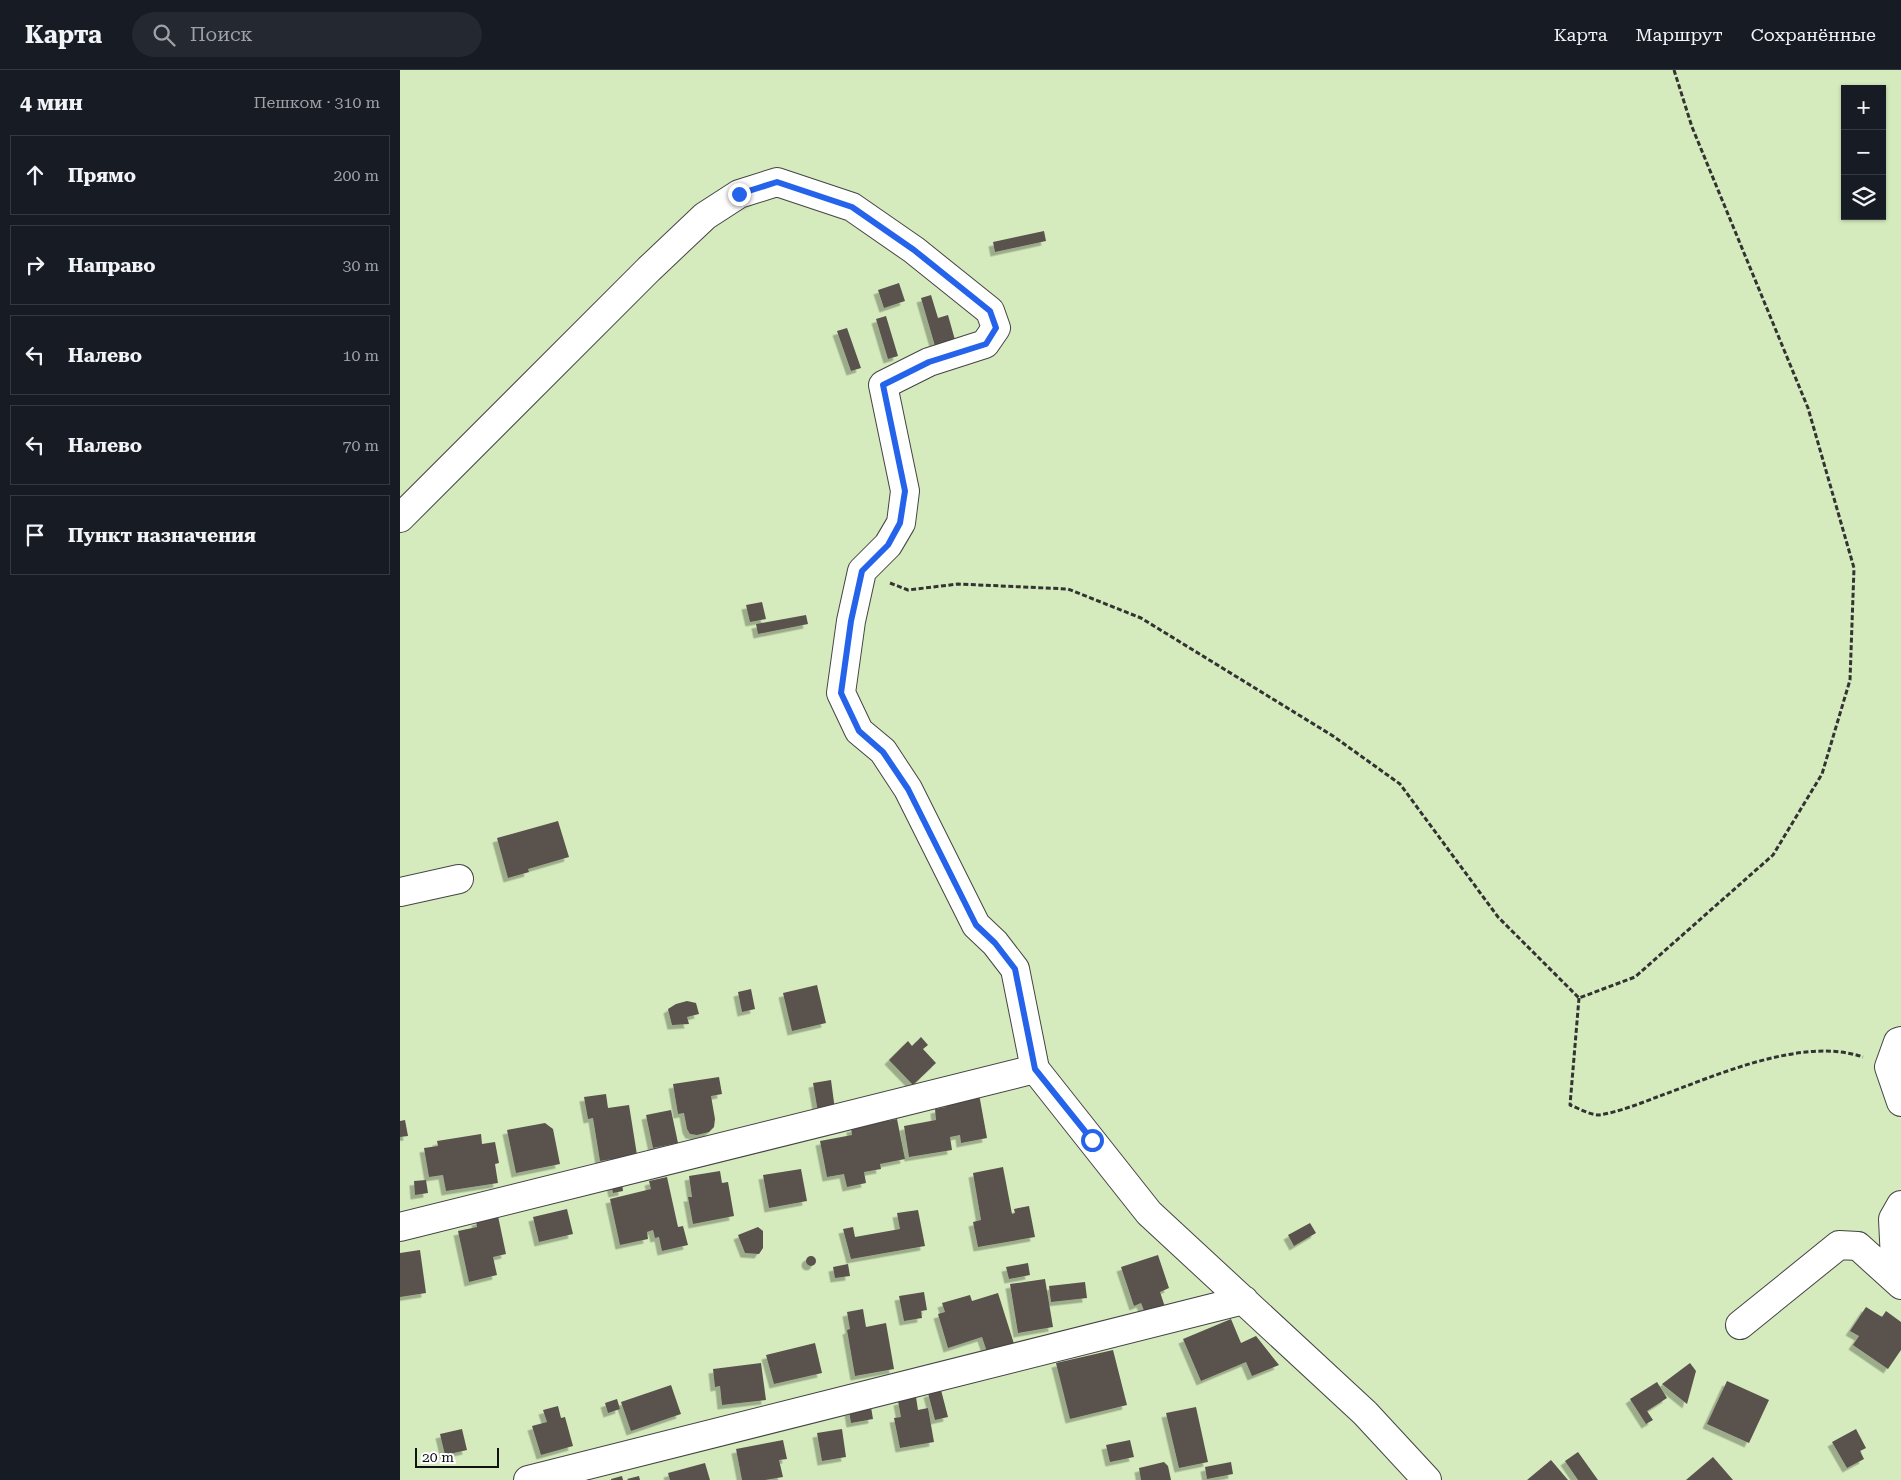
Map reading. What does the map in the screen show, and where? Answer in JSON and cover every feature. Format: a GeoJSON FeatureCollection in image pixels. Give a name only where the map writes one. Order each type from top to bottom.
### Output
{"type":"FeatureCollection","features":[{"type":"Feature","properties":{"kind":"street"},"geometry":{"type":"LineString","coordinates":[[400,518],[705,216],[739,194],[777,182],[852,207],[914,250],[990,311],[996,328],[986,344],[929,362],[883,385],[905,491],[900,523],[888,545],[862,571],[851,621],[841,693],[859,731],[883,752],[908,789],[976,925],[995,943],[1015,969],[1035,1069],[1149,1213],[1365,1413],[1427,1480]]}},
{"type":"Feature","properties":{"kind":"street"},"geometry":{"type":"LineString","coordinates":[[400,892],[459,879]]}},
{"type":"Feature","properties":{"kind":"street"},"geometry":{"type":"LineString","coordinates":[[1901,1041],[1898,1042],[1889,1067],[1901,1102]]}},
{"type":"Feature","properties":{"kind":"street"},"geometry":{"type":"LineString","coordinates":[[400,1227],[1035,1069]]}},
{"type":"Feature","properties":{"kind":"street"},"geometry":{"type":"LineString","coordinates":[[1901,1205],[1893,1218],[1895,1260],[1901,1268]]}},
{"type":"Feature","properties":{"kind":"street"},"geometry":{"type":"LineString","coordinates":[[1740,1325],[1839,1245],[1858,1246],[1901,1285]]}},
{"type":"Feature","properties":{"kind":"street"},"geometry":{"type":"LineString","coordinates":[[528,1480],[1244,1300]]}},
{"type":"Feature","properties":{"kind":"path"},"geometry":{"type":"LineString","coordinates":[[1579,998],[1635,977],[1773,854],[1822,774],[1850,680],[1854,568],[1808,408],[1692,127],[1674,70]]}},
{"type":"Feature","properties":{"kind":"path"},"geometry":{"type":"LineString","coordinates":[[862,571],[908,590],[958,584],[1068,589],[1141,618],[1333,736],[1400,784],[1498,916],[1579,998],[1570,1105],[1597,1115],[1636,1105],[1755,1061],[1816,1051],[1855,1054],[1889,1067]]}},
{"type":"Feature","properties":{"kind":"green space"},"geometry":{"type":"Polygon","coordinates":[[[400,70],[1901,70],[1901,1480],[400,1480],[400,70]]]}},
{"type":"Feature","properties":{"kind":"building"},"geometry":{"type":"Polygon","coordinates":[[[1044,231],[1046,241],[995,252],[993,242],[1044,231]]]}},
{"type":"Feature","properties":{"kind":"building"},"geometry":{"type":"Polygon","coordinates":[[[899,283],[905,301],[884,308],[878,290],[899,283]]]}},
{"type":"Feature","properties":{"kind":"building"},"geometry":{"type":"Polygon","coordinates":[[[931,295],[938,318],[948,315],[955,340],[935,346],[921,298],[931,295]]]}},
{"type":"Feature","properties":{"kind":"building"},"geometry":{"type":"Polygon","coordinates":[[[886,316],[898,356],[888,359],[876,319],[886,316]]]}},
{"type":"Feature","properties":{"kind":"building"},"geometry":{"type":"Polygon","coordinates":[[[847,328],[861,368],[851,371],[837,331],[847,328]]]}},
{"type":"Feature","properties":{"kind":"building"},"geometry":{"type":"Polygon","coordinates":[[[762,602],[766,619],[750,622],[746,605],[762,602]]]}},
{"type":"Feature","properties":{"kind":"building"},"geometry":{"type":"Polygon","coordinates":[[[806,615],[808,624],[758,634],[756,624],[806,615]]]}},
{"type":"Feature","properties":{"kind":"building"},"geometry":{"type":"Polygon","coordinates":[[[558,821],[569,857],[528,869],[529,872],[508,878],[497,838],[558,821]]]}},
{"type":"Feature","properties":{"kind":"building"},"geometry":{"type":"Polygon","coordinates":[[[817,985],[826,1023],[792,1031],[783,993],[817,985]]]}},
{"type":"Feature","properties":{"kind":"building"},"geometry":{"type":"Polygon","coordinates":[[[751,989],[755,1009],[742,1012],[738,992],[751,989]]]}},
{"type":"Feature","properties":{"kind":"building"},"geometry":{"type":"Polygon","coordinates":[[[687,1001],[696,1003],[699,1014],[687,1017],[689,1024],[672,1025],[668,1009],[676,1004],[687,1001]]]}},
{"type":"Feature","properties":{"kind":"building"},"geometry":{"type":"Polygon","coordinates":[[[921,1037],[928,1045],[923,1049],[936,1063],[913,1085],[889,1060],[908,1041],[912,1046],[921,1037]]]}},
{"type":"Feature","properties":{"kind":"building"},"geometry":{"type":"Polygon","coordinates":[[[719,1077],[722,1094],[711,1096],[715,1119],[714,1127],[709,1132],[697,1135],[690,1134],[687,1129],[684,1113],[678,1114],[673,1084],[719,1077]]]}},
{"type":"Feature","properties":{"kind":"building"},"geometry":{"type":"Polygon","coordinates":[[[831,1080],[835,1110],[818,1112],[813,1083],[831,1080]]]}},
{"type":"Feature","properties":{"kind":"building"},"geometry":{"type":"Polygon","coordinates":[[[606,1094],[608,1108],[629,1105],[637,1155],[600,1161],[593,1118],[588,1119],[584,1097],[606,1094]]]}},
{"type":"Feature","properties":{"kind":"building"},"geometry":{"type":"Polygon","coordinates":[[[979,1094],[987,1138],[961,1143],[960,1135],[950,1137],[952,1150],[909,1157],[904,1126],[936,1120],[935,1109],[946,1107],[945,1100],[979,1094]]]}},
{"type":"Feature","properties":{"kind":"building"},"geometry":{"type":"Polygon","coordinates":[[[671,1110],[678,1143],[653,1148],[646,1115],[671,1110]]]}},
{"type":"Feature","properties":{"kind":"building"},"geometry":{"type":"Polygon","coordinates":[[[897,1119],[905,1159],[880,1164],[881,1169],[864,1172],[866,1183],[847,1187],[844,1174],[827,1177],[820,1141],[852,1135],[851,1128],[897,1119]]]}},
{"type":"Feature","properties":{"kind":"building"},"geometry":{"type":"Polygon","coordinates":[[[405,1120],[408,1136],[400,1137],[400,1121],[405,1120]]]}},
{"type":"Feature","properties":{"kind":"building"},"geometry":{"type":"Polygon","coordinates":[[[545,1123],[553,1129],[560,1164],[516,1173],[507,1130],[545,1123]]]}},
{"type":"Feature","properties":{"kind":"building"},"geometry":{"type":"Polygon","coordinates":[[[481,1134],[482,1144],[495,1142],[499,1163],[495,1164],[498,1183],[446,1191],[443,1175],[429,1177],[424,1148],[438,1146],[437,1141],[481,1134]]]}},
{"type":"Feature","properties":{"kind":"building"},"geometry":{"type":"Polygon","coordinates":[[[1003,1167],[1012,1214],[1015,1213],[1014,1209],[1029,1206],[1035,1237],[978,1247],[973,1222],[981,1220],[973,1173],[1003,1167]]]}},
{"type":"Feature","properties":{"kind":"building"},"geometry":{"type":"Polygon","coordinates":[[[801,1169],[807,1201],[769,1208],[763,1175],[801,1169]]]}},
{"type":"Feature","properties":{"kind":"building"},"geometry":{"type":"Polygon","coordinates":[[[720,1171],[722,1183],[728,1182],[734,1216],[693,1224],[688,1197],[692,1197],[689,1176],[720,1171]]]}},
{"type":"Feature","properties":{"kind":"building"},"geometry":{"type":"Polygon","coordinates":[[[667,1177],[678,1227],[683,1226],[688,1245],[662,1251],[659,1237],[655,1238],[653,1230],[647,1232],[648,1239],[620,1245],[610,1199],[651,1189],[649,1181],[667,1177]]]}},
{"type":"Feature","properties":{"kind":"building"},"geometry":{"type":"Polygon","coordinates":[[[426,1180],[428,1193],[415,1195],[414,1181],[426,1180]]]}},
{"type":"Feature","properties":{"kind":"building"},"geometry":{"type":"Polygon","coordinates":[[[622,1182],[623,1191],[613,1193],[611,1184],[622,1182]]]}},
{"type":"Feature","properties":{"kind":"building"},"geometry":{"type":"Polygon","coordinates":[[[567,1209],[573,1234],[539,1242],[533,1217],[567,1209]]]}},
{"type":"Feature","properties":{"kind":"building"},"geometry":{"type":"Polygon","coordinates":[[[918,1210],[925,1246],[851,1259],[843,1229],[853,1227],[855,1237],[900,1229],[897,1213],[918,1210]]]}},
{"type":"Feature","properties":{"kind":"building"},"geometry":{"type":"Polygon","coordinates":[[[498,1216],[506,1254],[493,1257],[497,1275],[469,1282],[458,1231],[477,1227],[476,1221],[498,1216]]]}},
{"type":"Feature","properties":{"kind":"building"},"geometry":{"type":"Polygon","coordinates":[[[1310,1223],[1316,1233],[1294,1246],[1288,1235],[1310,1223]]]}},
{"type":"Feature","properties":{"kind":"building"},"geometry":{"type":"Polygon","coordinates":[[[758,1227],[763,1231],[763,1248],[759,1254],[745,1253],[738,1235],[758,1227]]]}},
{"type":"Feature","properties":{"kind":"building"},"geometry":{"type":"Polygon","coordinates":[[[420,1250],[426,1293],[400,1297],[400,1253],[420,1250]]]}},
{"type":"Feature","properties":{"kind":"building"},"geometry":{"type":"Polygon","coordinates":[[[1158,1255],[1169,1288],[1160,1292],[1165,1307],[1145,1313],[1141,1303],[1134,1306],[1121,1267],[1158,1255]]]}},
{"type":"Feature","properties":{"kind":"building"},"geometry":{"type":"Polygon","coordinates":[[[809,1256],[813,1256],[816,1261],[815,1265],[809,1266],[806,1263],[806,1259],[809,1256]]]}},
{"type":"Feature","properties":{"kind":"building"},"geometry":{"type":"Polygon","coordinates":[[[1028,1263],[1030,1275],[1009,1279],[1006,1267],[1028,1263]]]}},
{"type":"Feature","properties":{"kind":"building"},"geometry":{"type":"Polygon","coordinates":[[[848,1264],[850,1276],[835,1278],[833,1267],[848,1264]]]}},
{"type":"Feature","properties":{"kind":"building"},"geometry":{"type":"Polygon","coordinates":[[[1045,1279],[1053,1327],[1018,1333],[1010,1284],[1045,1279]]]}},
{"type":"Feature","properties":{"kind":"building"},"geometry":{"type":"Polygon","coordinates":[[[1085,1282],[1087,1298],[1051,1302],[1049,1286],[1085,1282]]]}},
{"type":"Feature","properties":{"kind":"building"},"geometry":{"type":"Polygon","coordinates":[[[924,1292],[927,1310],[921,1311],[922,1318],[904,1321],[899,1296],[924,1292]]]}},
{"type":"Feature","properties":{"kind":"building"},"geometry":{"type":"Polygon","coordinates":[[[998,1293],[1015,1347],[988,1355],[982,1337],[948,1348],[938,1314],[945,1312],[942,1303],[970,1295],[972,1301],[998,1293]]]}},
{"type":"Feature","properties":{"kind":"building"},"geometry":{"type":"Polygon","coordinates":[[[1866,1307],[1882,1317],[1886,1311],[1901,1322],[1901,1350],[1888,1369],[1853,1345],[1859,1336],[1850,1331],[1866,1307]]]}},
{"type":"Feature","properties":{"kind":"building"},"geometry":{"type":"Polygon","coordinates":[[[863,1309],[866,1327],[886,1323],[894,1369],[855,1376],[847,1330],[850,1329],[847,1312],[863,1309]]]}},
{"type":"Feature","properties":{"kind":"building"},"geometry":{"type":"Polygon","coordinates":[[[1231,1319],[1241,1343],[1256,1336],[1279,1365],[1252,1376],[1246,1362],[1201,1381],[1183,1339],[1231,1319]]]}},
{"type":"Feature","properties":{"kind":"building"},"geometry":{"type":"Polygon","coordinates":[[[815,1343],[822,1373],[774,1384],[766,1355],[815,1343]]]}},
{"type":"Feature","properties":{"kind":"building"},"geometry":{"type":"Polygon","coordinates":[[[1113,1350],[1127,1405],[1070,1419],[1056,1363],[1113,1350]]]}},
{"type":"Feature","properties":{"kind":"building"},"geometry":{"type":"Polygon","coordinates":[[[761,1363],[766,1400],[722,1405],[720,1386],[715,1387],[713,1369],[761,1363]]]}},
{"type":"Feature","properties":{"kind":"building"},"geometry":{"type":"Polygon","coordinates":[[[1690,1363],[1696,1371],[1687,1404],[1662,1384],[1690,1363]]]}},
{"type":"Feature","properties":{"kind":"building"},"geometry":{"type":"Polygon","coordinates":[[[1727,1381],[1769,1400],[1749,1443],[1707,1424],[1727,1381]]]}},
{"type":"Feature","properties":{"kind":"building"},"geometry":{"type":"Polygon","coordinates":[[[1657,1382],[1667,1398],[1647,1411],[1653,1420],[1646,1424],[1630,1399],[1657,1382]]]}},
{"type":"Feature","properties":{"kind":"building"},"geometry":{"type":"Polygon","coordinates":[[[671,1385],[681,1414],[631,1431],[621,1402],[671,1385]]]}},
{"type":"Feature","properties":{"kind":"building"},"geometry":{"type":"Polygon","coordinates":[[[941,1390],[948,1417],[935,1420],[928,1393],[941,1390]]]}},
{"type":"Feature","properties":{"kind":"building"},"geometry":{"type":"Polygon","coordinates":[[[916,1397],[918,1410],[928,1408],[934,1442],[900,1448],[894,1418],[901,1417],[898,1401],[916,1397]]]}},
{"type":"Feature","properties":{"kind":"building"},"geometry":{"type":"Polygon","coordinates":[[[617,1399],[620,1409],[608,1413],[605,1403],[617,1399]]]}},
{"type":"Feature","properties":{"kind":"building"},"geometry":{"type":"Polygon","coordinates":[[[558,1406],[561,1418],[565,1417],[573,1446],[541,1455],[532,1426],[547,1422],[543,1410],[558,1406]]]}},
{"type":"Feature","properties":{"kind":"building"},"geometry":{"type":"Polygon","coordinates":[[[871,1407],[873,1419],[851,1423],[849,1411],[871,1407]]]}},
{"type":"Feature","properties":{"kind":"building"},"geometry":{"type":"Polygon","coordinates":[[[1196,1407],[1208,1462],[1179,1468],[1166,1413],[1196,1407]]]}},
{"type":"Feature","properties":{"kind":"building"},"geometry":{"type":"Polygon","coordinates":[[[462,1429],[467,1450],[445,1455],[440,1434],[462,1429]]]}},
{"type":"Feature","properties":{"kind":"building"},"geometry":{"type":"Polygon","coordinates":[[[842,1429],[846,1457],[822,1461],[817,1433],[842,1429]]]}},
{"type":"Feature","properties":{"kind":"building"},"geometry":{"type":"Polygon","coordinates":[[[1856,1429],[1866,1448],[1860,1451],[1864,1459],[1847,1468],[1832,1442],[1856,1429]]]}},
{"type":"Feature","properties":{"kind":"building"},"geometry":{"type":"Polygon","coordinates":[[[783,1440],[787,1459],[779,1460],[783,1477],[765,1480],[742,1480],[736,1449],[783,1440]]]}},
{"type":"Feature","properties":{"kind":"building"},"geometry":{"type":"Polygon","coordinates":[[[1130,1440],[1134,1457],[1110,1462],[1106,1445],[1130,1440]]]}},
{"type":"Feature","properties":{"kind":"building"},"geometry":{"type":"Polygon","coordinates":[[[1578,1452],[1598,1480],[1578,1480],[1565,1461],[1578,1452]]]}},
{"type":"Feature","properties":{"kind":"building"},"geometry":{"type":"Polygon","coordinates":[[[1713,1457],[1733,1480],[1686,1480],[1713,1457]]]}},
{"type":"Feature","properties":{"kind":"building"},"geometry":{"type":"Polygon","coordinates":[[[1551,1460],[1568,1480],[1527,1480],[1551,1460]]]}},
{"type":"Feature","properties":{"kind":"building"},"geometry":{"type":"Polygon","coordinates":[[[1164,1462],[1168,1466],[1171,1480],[1141,1480],[1139,1468],[1164,1462]]]}},
{"type":"Feature","properties":{"kind":"building"},"geometry":{"type":"Polygon","coordinates":[[[1231,1462],[1233,1474],[1207,1479],[1205,1467],[1231,1462]]]}},
{"type":"Feature","properties":{"kind":"building"},"geometry":{"type":"Polygon","coordinates":[[[705,1463],[710,1480],[670,1480],[668,1473],[705,1463]]]}},
{"type":"Feature","properties":{"kind":"building"},"geometry":{"type":"Polygon","coordinates":[[[622,1476],[623,1480],[611,1480],[611,1479],[622,1476]]]}},
{"type":"Feature","properties":{"kind":"building"},"geometry":{"type":"Polygon","coordinates":[[[639,1476],[640,1480],[627,1479],[639,1476]]]}},
{"type":"Feature","properties":{"kind":"route"},"geometry":{"type":"LineString","coordinates":[[739,194],[777,182],[852,207],[914,250],[990,311],[996,328],[986,344],[929,362],[883,385],[905,491],[900,523],[888,545],[862,571],[851,621],[841,693],[859,731],[883,752],[908,789],[976,925],[995,943],[1015,969],[1027,1019],[1035,1069],[1092,1140]]}}]}
